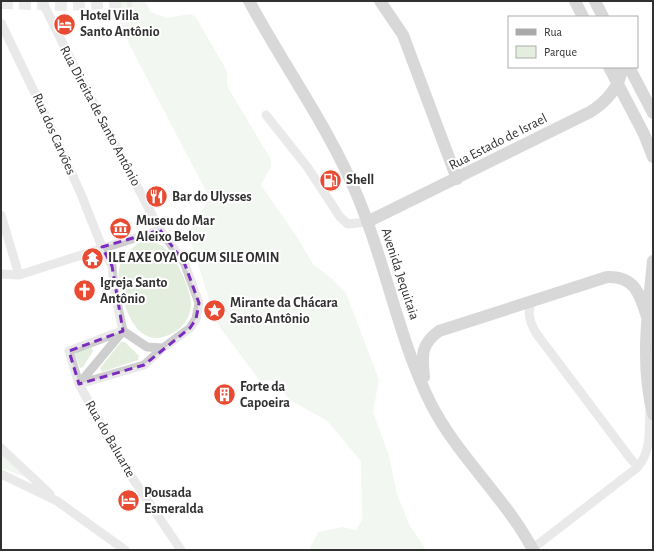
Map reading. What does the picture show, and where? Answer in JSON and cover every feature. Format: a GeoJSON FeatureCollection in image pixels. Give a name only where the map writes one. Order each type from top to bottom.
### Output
{"type":"FeatureCollection","features":[{"type":"Feature","properties":{"kind":"main road","name":"Avenida Jequitaia"},"geometry":{"type":"LineString","coordinates":[[249,1],[333,144],[349,177],[367,222],[410,353],[439,418],[510,513],[532,550]]}},
{"type":"Feature","properties":{"kind":"main road"},"geometry":{"type":"LineString","coordinates":[[380,1],[403,35],[457,179]]}},
{"type":"Feature","properties":{"kind":"main road"},"geometry":{"type":"LineString","coordinates":[[575,1],[582,16]]}},
{"type":"Feature","properties":{"kind":"main road"},"geometry":{"type":"LineString","coordinates":[[595,1],[602,16]]}},
{"type":"Feature","properties":{"kind":"main road"},"geometry":{"type":"LineString","coordinates":[[610,68],[644,134],[653,157]]}},
{"type":"Feature","properties":{"kind":"main road","name":"Rua Estado de Israel"},"geometry":{"type":"LineString","coordinates":[[367,222],[457,179],[600,106],[618,83],[622,68]]}},
{"type":"Feature","properties":{"kind":"main road"},"geometry":{"type":"LineString","coordinates":[[630,68],[653,113]]}},
{"type":"Feature","properties":{"kind":"main road"},"geometry":{"type":"LineString","coordinates":[[652,409],[646,364],[647,317],[653,261]]}},
{"type":"Feature","properties":{"kind":"main road"},"geometry":{"type":"LineString","coordinates":[[426,391],[422,355],[428,342],[439,331],[607,277],[616,277],[629,281],[636,289],[647,317]]}},
{"type":"Feature","properties":{"kind":"main road"},"geometry":{"type":"LineString","coordinates":[[647,317],[653,294]]}},
{"type":"Feature","properties":{"kind":"street","name":"Rua Direita de Santo Antônio"},"geometry":{"type":"LineString","coordinates":[[42,1],[75,69],[160,230],[184,262],[199,303],[196,319],[190,328],[163,348],[144,365],[80,384]]}},
{"type":"Feature","properties":{"kind":"street","name":"Rua dos Carvões"},"geometry":{"type":"LineString","coordinates":[[1,23],[43,110],[81,194],[102,247],[112,266],[114,288],[123,331]]}},
{"type":"Feature","properties":{"kind":"street"},"geometry":{"type":"LineString","coordinates":[[266,115],[308,168],[340,217],[348,224],[367,222]]}},
{"type":"Feature","properties":{"kind":"street"},"geometry":{"type":"LineString","coordinates":[[1,215],[19,275]]}},
{"type":"Feature","properties":{"kind":"street"},"geometry":{"type":"LineString","coordinates":[[1,274],[19,275],[102,247],[160,230]]}},
{"type":"Feature","properties":{"kind":"street"},"geometry":{"type":"LineString","coordinates":[[532,302],[529,309],[529,318],[536,333],[638,467]]}},
{"type":"Feature","properties":{"kind":"street"},"geometry":{"type":"LineString","coordinates":[[80,384],[69,351],[123,331],[146,347],[163,348]]}},
{"type":"Feature","properties":{"kind":"street","name":"Rua do Baluarte"},"geometry":{"type":"LineString","coordinates":[[123,331],[80,384],[108,439],[139,483],[181,550]]}},
{"type":"Feature","properties":{"kind":"street"},"geometry":{"type":"LineString","coordinates":[[532,550],[638,467],[644,460],[647,451],[652,409]]}},
{"type":"Feature","properties":{"kind":"street"},"geometry":{"type":"LineString","coordinates":[[1,448],[57,501],[125,550]]}},
{"type":"Feature","properties":{"kind":"street"},"geometry":{"type":"LineString","coordinates":[[1,474],[57,501]]}},
{"type":"Feature","properties":{"kind":"highlighted area"},"geometry":{"type":"Polygon","coordinates":[[[160,230],[184,262],[199,303],[196,319],[190,328],[144,365],[79,384],[69,351],[123,331],[112,266],[102,247],[160,230]]]}},
{"type":"Feature","properties":{"kind":"green space"},"geometry":{"type":"Polygon","coordinates":[[[111,1],[145,1],[151,12],[167,18],[190,14],[195,16],[227,71],[227,85],[270,158],[271,167],[261,185],[295,234],[313,264],[331,278],[346,293],[379,380],[373,412],[389,456],[397,494],[409,524],[426,550],[309,550],[318,532],[342,527],[356,530],[362,520],[361,461],[327,421],[290,400],[272,380],[260,381],[216,322],[224,316],[213,301],[210,303],[189,234],[191,228],[200,217],[205,202],[206,191],[130,46],[111,1]]]}},
{"type":"Feature","properties":{"kind":"green space"},"geometry":{"type":"Polygon","coordinates":[[[141,242],[156,243],[169,252],[180,268],[190,295],[191,309],[184,324],[169,335],[160,338],[152,338],[145,335],[134,324],[125,306],[120,288],[120,265],[130,250],[141,242]]]}},
{"type":"Feature","properties":{"kind":"green space"},"geometry":{"type":"Polygon","coordinates":[[[121,342],[125,342],[139,356],[138,360],[102,372],[100,368],[121,342]]]}},
{"type":"Feature","properties":{"kind":"green space"},"geometry":{"type":"Polygon","coordinates":[[[91,347],[93,351],[83,367],[80,368],[75,355],[76,352],[91,347]]]}},
{"type":"Feature","properties":{"kind":"green space"},"geometry":{"type":"Polygon","coordinates":[[[2,455],[27,478],[1,468],[2,455]]]}},
{"type":"Feature","properties":{"kind":"tunnel"},"geometry":{"type":"LineString","coordinates":[[1,3],[67,5],[132,1]]}},
{"type":"Feature","properties":{"kind":"place","name":"Hotel Villa Santo Antônio"},"geometry":{"type":"Point","coordinates":[65,24]}},
{"type":"Feature","properties":{"kind":"place","name":"Shell"},"geometry":{"type":"Point","coordinates":[330,180]}},
{"type":"Feature","properties":{"kind":"place","name":"Bar do Ulysses"},"geometry":{"type":"Point","coordinates":[156,197]}},
{"type":"Feature","properties":{"kind":"place","name":"Museu do Mar Aleixo Belov"},"geometry":{"type":"Point","coordinates":[120,229]}},
{"type":"Feature","properties":{"kind":"place","name":"ILE AXE OYA OGUM SILE OMIN"},"geometry":{"type":"Point","coordinates":[93,258]}},
{"type":"Feature","properties":{"kind":"place","name":"Igreja Santo Antônio"},"geometry":{"type":"Point","coordinates":[84,291]}},
{"type":"Feature","properties":{"kind":"place","name":"Mirante da Chácara Santo Antônio"},"geometry":{"type":"Point","coordinates":[215,311]}},
{"type":"Feature","properties":{"kind":"place","name":"Forte da Capoeira"},"geometry":{"type":"Point","coordinates":[225,395]}},
{"type":"Feature","properties":{"kind":"place","name":"Pousada Esmeralda"},"geometry":{"type":"Point","coordinates":[128,501]}}]}
